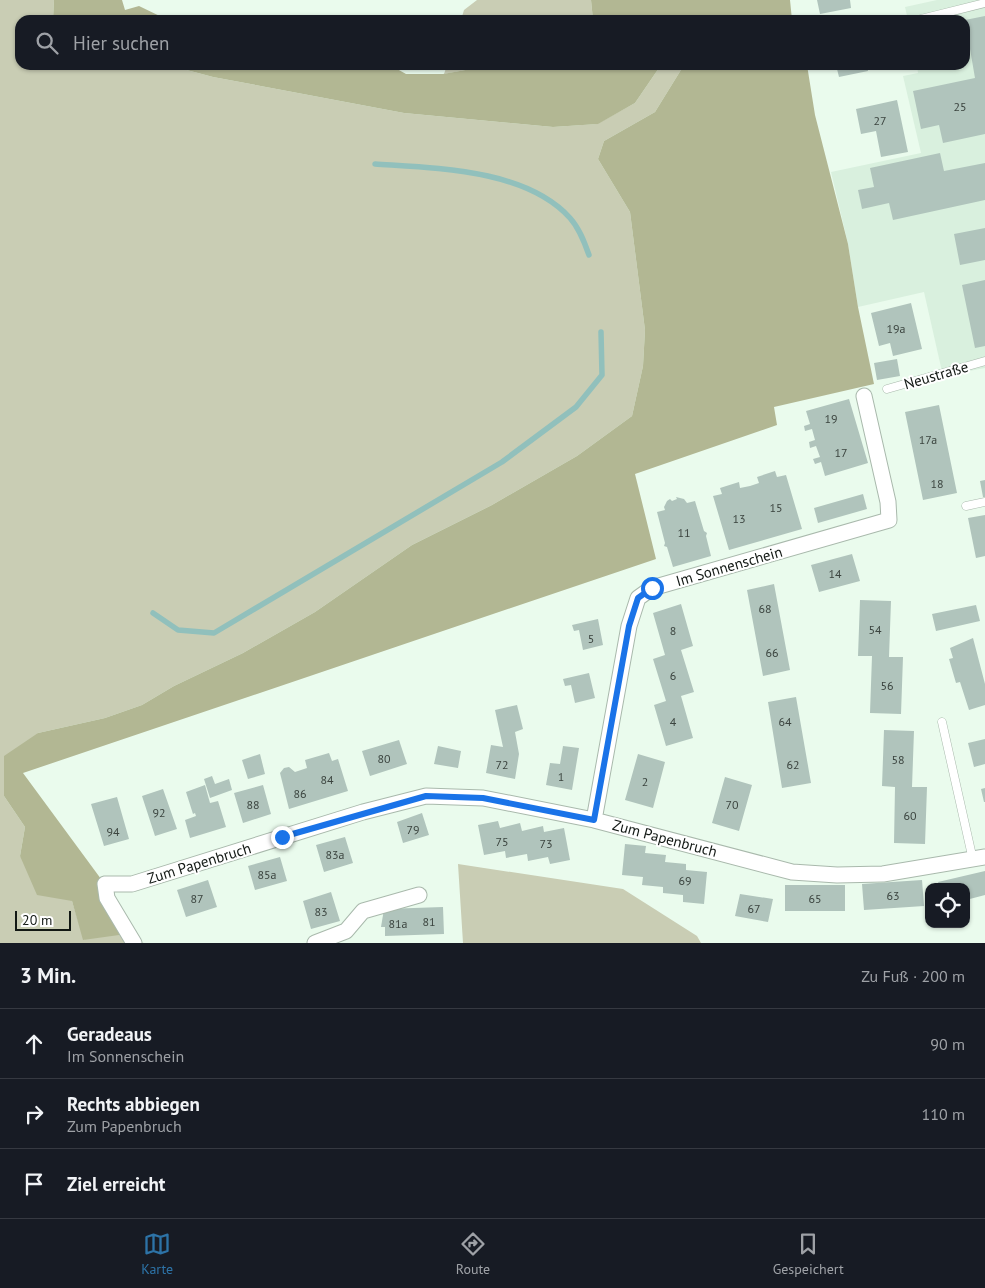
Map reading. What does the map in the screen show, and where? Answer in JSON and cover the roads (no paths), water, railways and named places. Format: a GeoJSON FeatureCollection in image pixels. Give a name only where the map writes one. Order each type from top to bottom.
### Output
{"type":"FeatureCollection","features":[{"type":"Feature","properties":{"kind":"street","name":"Im Sonnenschein"},"geometry":{"type":"LineString","coordinates":[[594,820],[629,626],[638,598],[652,588],[889,520],[888,502],[864,396]]}},
{"type":"Feature","properties":{"kind":"street","name":"Zum Papenbruch"},"geometry":{"type":"LineString","coordinates":[[134,943],[106,898],[105,884],[132,884],[363,812],[426,796],[483,798],[594,820],[792,872],[837,875],[883,874],[979,858]]}},
{"type":"Feature","properties":{"kind":"street"},"geometry":{"type":"LineString","coordinates":[[316,943],[346,931],[363,911],[419,895]]}},
{"type":"Feature","properties":{"kind":"lane"},"geometry":{"type":"LineString","coordinates":[[938,15],[985,4]]}},
{"type":"Feature","properties":{"kind":"lane","name":"Neustraße"},"geometry":{"type":"LineString","coordinates":[[887,389],[985,361]]}},
{"type":"Feature","properties":{"kind":"lane"},"geometry":{"type":"LineString","coordinates":[[966,506],[985,502]]}},
{"type":"Feature","properties":{"kind":"lane","name":"Zum Papenbruch"},"geometry":{"type":"LineString","coordinates":[[942,722],[979,858]]}},
{"type":"Feature","properties":{"kind":"waterway"},"geometry":{"type":"LineString","coordinates":[[375,164],[425,167],[478,174],[505,180],[529,189],[551,202],[570,218],[579,230],[589,255]]}},
{"type":"Feature","properties":{"kind":"waterway"},"geometry":{"type":"LineString","coordinates":[[153,613],[178,630],[214,633],[502,462],[576,407],[602,375],[601,332]]}}]}
